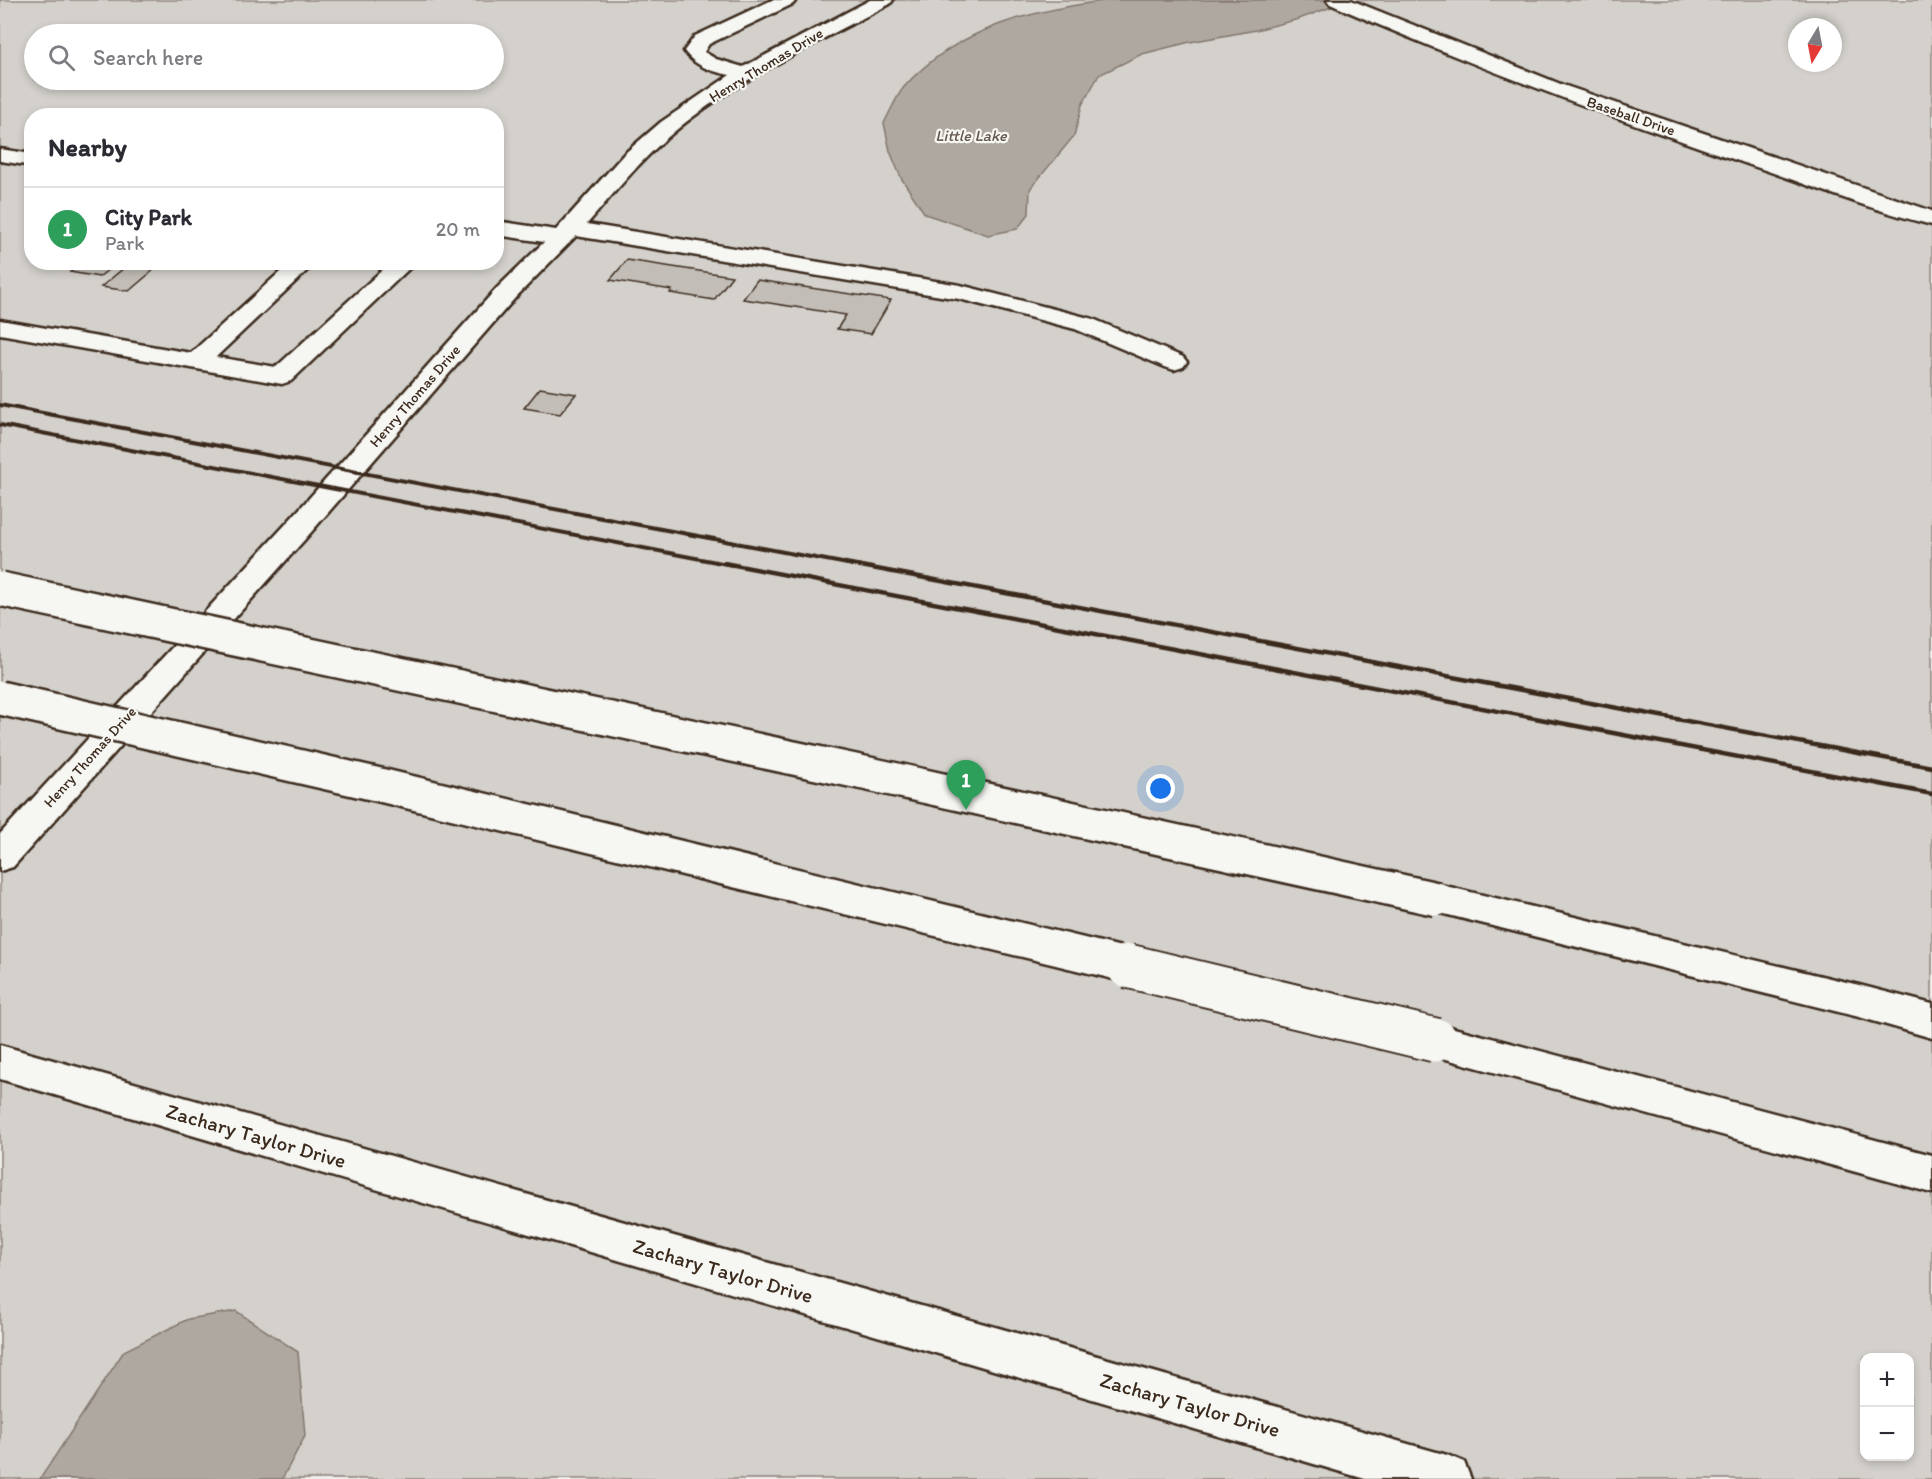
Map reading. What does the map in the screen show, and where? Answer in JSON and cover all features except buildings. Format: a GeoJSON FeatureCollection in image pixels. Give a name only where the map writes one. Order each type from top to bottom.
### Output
{"type":"FeatureCollection","features":[{"type":"Feature","properties":{"kind":"main road"},"geometry":{"type":"LineString","coordinates":[[746,73],[710,63],[697,56],[694,51],[702,40],[787,0]]}},
{"type":"Feature","properties":{"kind":"main road","name":"Henry Thomas Drive"},"geometry":{"type":"LineString","coordinates":[[0,857],[296,531],[506,293],[566,233],[632,159],[668,126],[746,73],[884,0]]}},
{"type":"Feature","properties":{"kind":"main road","name":"Baseball Drive"},"geometry":{"type":"LineString","coordinates":[[1336,0],[1389,24],[1567,94],[1932,218]]}},
{"type":"Feature","properties":{"kind":"main road"},"geometry":{"type":"LineString","coordinates":[[0,155],[24,159]]}},
{"type":"Feature","properties":{"kind":"main road"},"geometry":{"type":"LineString","coordinates":[[504,229],[566,233],[960,292],[1084,324],[1174,362]]}},
{"type":"Feature","properties":{"kind":"main road"},"geometry":{"type":"LineString","coordinates":[[197,361],[296,270]]}},
{"type":"Feature","properties":{"kind":"main road"},"geometry":{"type":"LineString","coordinates":[[0,327],[282,376],[396,270]]}},
{"type":"Feature","properties":{"kind":"main road"},"geometry":{"type":"LineString","coordinates":[[0,589],[778,754],[1437,898],[1859,1001],[1932,1021]]}},
{"type":"Feature","properties":{"kind":"main road"},"geometry":{"type":"LineString","coordinates":[[0,698],[380,785],[1435,1040],[1932,1174]]}},
{"type":"Feature","properties":{"kind":"main road","name":"Zachary Taylor Drive"},"geometry":{"type":"LineString","coordinates":[[0,1062],[1447,1479]]}},
{"type":"Feature","properties":{"kind":"shaded area"},"geometry":{"type":"Polygon","coordinates":[[[0,0],[1932,0],[1932,1479],[0,1479],[0,0]]]}},
{"type":"Feature","properties":{"kind":"water","name":"Little Lake"},"geometry":{"type":"Polygon","coordinates":[[[1110,0],[1350,0],[1299,19],[1142,54],[1099,75],[1082,105],[1074,136],[1030,189],[1029,214],[1017,229],[988,235],[925,214],[901,178],[890,151],[884,123],[904,87],[925,66],[948,50],[998,25],[1053,9],[1110,0]]]}},
{"type":"Feature","properties":{"kind":"water"},"geometry":{"type":"Polygon","coordinates":[[[236,1311],[298,1352],[305,1436],[282,1479],[40,1479],[124,1351],[188,1319],[236,1311]]]}},
{"type":"Feature","properties":{"kind":"railway"},"geometry":{"type":"LineString","coordinates":[[0,405],[853,565]]}},
{"type":"Feature","properties":{"kind":"railway"},"geometry":{"type":"LineString","coordinates":[[0,425],[732,565]]}},
{"type":"Feature","properties":{"kind":"railway"},"geometry":{"type":"LineString","coordinates":[[724,563],[1932,794]]}},
{"type":"Feature","properties":{"kind":"railway"},"geometry":{"type":"LineString","coordinates":[[845,563],[1932,767]]}},
{"type":"Feature","properties":{"kind":"place","name":"City Park"},"geometry":{"type":"Point","coordinates":[966,810]}}]}
